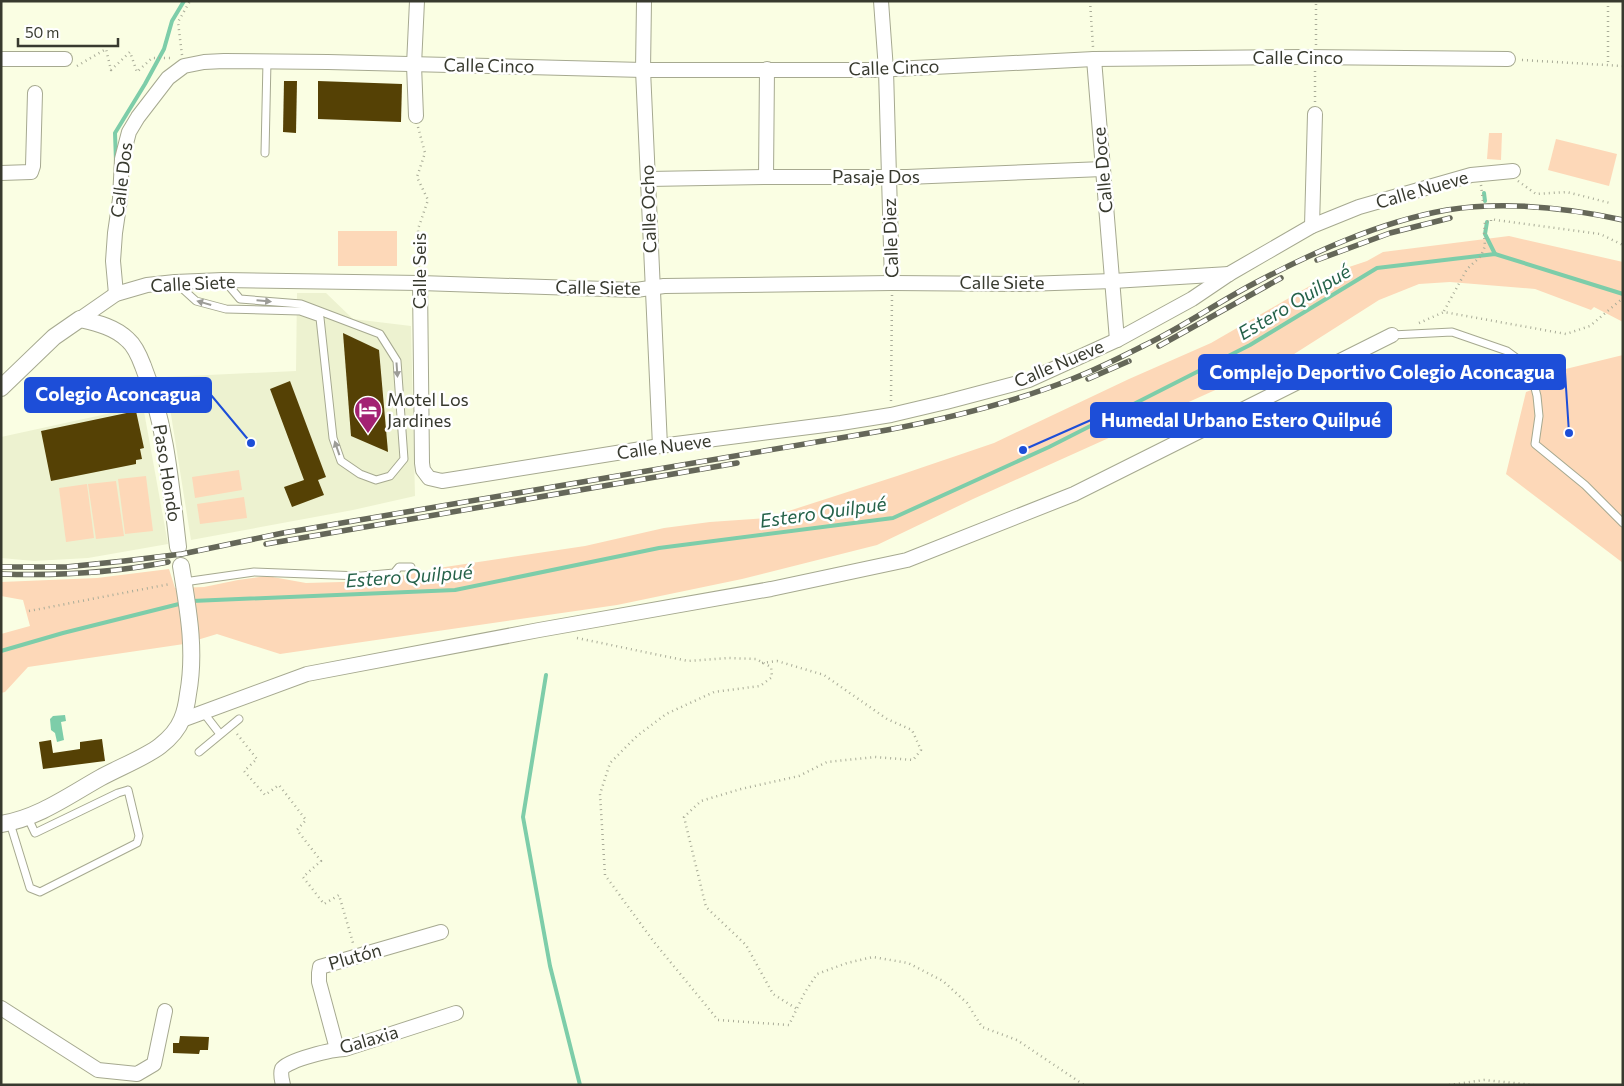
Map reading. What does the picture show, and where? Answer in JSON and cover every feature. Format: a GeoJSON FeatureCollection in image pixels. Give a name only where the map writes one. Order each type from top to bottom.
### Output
{"type":"FeatureCollection","features":[{"type":"Feature","properties":{"kind":"street"},"geometry":{"type":"LineString","coordinates":[[416,116],[414,65],[417,1]]}},
{"type":"Feature","properties":{"kind":"street","name":"Calle Ocho"},"geometry":{"type":"LineString","coordinates":[[644,1],[643,70],[660,446]]}},
{"type":"Feature","properties":{"kind":"street","name":"Calle Diez"},"geometry":{"type":"LineString","coordinates":[[881,1],[886,70],[892,283]]}},
{"type":"Feature","properties":{"kind":"street","name":"Calle Cinco"},"geometry":{"type":"LineString","coordinates":[[168,78],[180,62],[224,61],[643,70],[886,70],[1094,59],[1316,57],[1508,60]]}},
{"type":"Feature","properties":{"kind":"street"},"geometry":{"type":"LineString","coordinates":[[1,59],[65,59]]}},
{"type":"Feature","properties":{"kind":"street","name":"Calle Doce"},"geometry":{"type":"LineString","coordinates":[[1094,59],[1117,340]]}},
{"type":"Feature","properties":{"kind":"street"},"geometry":{"type":"LineString","coordinates":[[766,177],[767,69]]}},
{"type":"Feature","properties":{"kind":"street","name":"Calle Dos"},"geometry":{"type":"LineString","coordinates":[[116,294],[113,261],[120,199],[122,159],[125,145],[129,132],[138,117],[168,78]]}},
{"type":"Feature","properties":{"kind":"street"},"geometry":{"type":"LineString","coordinates":[[1,173],[31,172],[33,166],[35,93]]}},
{"type":"Feature","properties":{"kind":"street"},"geometry":{"type":"LineString","coordinates":[[1312,226],[1314,114]]}},
{"type":"Feature","properties":{"kind":"street","name":"Pasaje Dos"},"geometry":{"type":"LineString","coordinates":[[648,179],[766,177],[889,178],[1103,169]]}},
{"type":"Feature","properties":{"kind":"street","name":"Calle Nueve"},"geometry":{"type":"LineString","coordinates":[[435,480],[660,446],[841,424],[891,415],[1030,380],[1117,340],[1192,298],[1229,274],[1312,226],[1359,208],[1471,175],[1513,171]]}},
{"type":"Feature","properties":{"kind":"street","name":"Calle Siete"},"geometry":{"type":"LineString","coordinates":[[1,388],[54,337],[116,294],[147,285],[175,282],[223,280],[420,283],[636,290],[664,286],[892,283],[1025,284],[1229,274]]}},
{"type":"Feature","properties":{"kind":"street","name":"Calle Seis"},"geometry":{"type":"LineString","coordinates":[[420,283],[422,463],[425,474],[435,480]]}},
{"type":"Feature","properties":{"kind":"street","name":"Paso Hondo"},"geometry":{"type":"LineString","coordinates":[[80,319],[114,328],[130,341],[140,359],[156,402],[178,547]]}},
{"type":"Feature","properties":{"kind":"street"},"geometry":{"type":"LineString","coordinates":[[182,720],[307,674],[539,630],[772,589],[907,560],[1074,494],[1392,334]]}},
{"type":"Feature","properties":{"kind":"street"},"geometry":{"type":"LineString","coordinates":[[6,824],[36,814],[159,747],[182,720],[192,676],[193,653],[182,574]]}},
{"type":"Feature","properties":{"kind":"street","name":"Plutón"},"geometry":{"type":"LineString","coordinates":[[337,1048],[319,982],[320,967],[441,932]]}},
{"type":"Feature","properties":{"kind":"street"},"geometry":{"type":"LineString","coordinates":[[1,1008],[98,1070],[137,1074],[154,1064],[165,1011]]}},
{"type":"Feature","properties":{"kind":"street","name":"Galaxia"},"geometry":{"type":"LineString","coordinates":[[283,1085],[281,1076],[283,1068],[290,1062],[337,1048],[345,1049],[456,1013]]}},
{"type":"Feature","properties":{"kind":"lane"},"geometry":{"type":"LineString","coordinates":[[265,153],[267,61]]}},
{"type":"Feature","properties":{"kind":"lane"},"geometry":{"type":"LineString","coordinates":[[175,282],[196,301],[226,309],[300,312],[320,318],[333,438],[341,461],[360,474],[376,480],[390,476],[404,459],[397,360],[380,334],[301,304],[240,299],[223,280]]}},
{"type":"Feature","properties":{"kind":"lane"},"geometry":{"type":"LineString","coordinates":[[1392,334],[1452,332],[1507,351],[1530,368],[1540,416],[1536,444],[1585,485],[1623,523]]}},
{"type":"Feature","properties":{"kind":"lane"},"geometry":{"type":"LineString","coordinates":[[182,574],[254,572],[361,576],[394,573],[399,567],[411,567]]}},
{"type":"Feature","properties":{"kind":"lane"},"geometry":{"type":"LineString","coordinates":[[203,712],[220,734]]}},
{"type":"Feature","properties":{"kind":"lane"},"geometry":{"type":"LineString","coordinates":[[199,752],[239,720]]}},
{"type":"Feature","properties":{"kind":"lane"},"geometry":{"type":"LineString","coordinates":[[6,824],[30,888],[40,892],[137,843],[139,836],[128,790],[35,833],[28,818]]}},
{"type":"Feature","properties":{"kind":"path"},"geometry":{"type":"LineString","coordinates":[[65,59],[76,66],[106,49],[111,70],[130,52],[137,72],[152,58],[180,62],[178,22],[190,1]]}},
{"type":"Feature","properties":{"kind":"path"},"geometry":{"type":"LineString","coordinates":[[1090,1],[1094,59]]}},
{"type":"Feature","properties":{"kind":"path"},"geometry":{"type":"LineString","coordinates":[[1608,1],[1608,66]]}},
{"type":"Feature","properties":{"kind":"path"},"geometry":{"type":"LineString","coordinates":[[1508,60],[1623,66]]}},
{"type":"Feature","properties":{"kind":"path","name":"Calle Seis"},"geometry":{"type":"LineString","coordinates":[[416,116],[425,153],[417,177],[428,200],[418,229],[420,283]]}},
{"type":"Feature","properties":{"kind":"path"},"geometry":{"type":"LineString","coordinates":[[1513,171],[1519,182],[1536,194],[1567,192],[1610,203]]}},
{"type":"Feature","properties":{"kind":"path"},"geometry":{"type":"LineString","coordinates":[[1444,312],[1467,270],[1481,256],[1485,246],[1485,221],[1491,222],[1491,219],[1600,234],[1623,245]]}},
{"type":"Feature","properties":{"kind":"path","name":"Calle Diez"},"geometry":{"type":"LineString","coordinates":[[891,415],[892,283]]}},
{"type":"Feature","properties":{"kind":"path"},"geometry":{"type":"LineString","coordinates":[[1418,323],[1444,312],[1566,334],[1590,326],[1623,298]]}},
{"type":"Feature","properties":{"kind":"path"},"geometry":{"type":"LineString","coordinates":[[29,610],[182,574]]}},
{"type":"Feature","properties":{"kind":"path"},"geometry":{"type":"LineString","coordinates":[[576,638],[688,661],[728,658],[756,659],[771,667],[772,678],[760,686],[714,692],[666,714],[637,736],[610,763],[600,794],[605,875],[654,942],[718,1020],[789,1025],[805,992],[817,974],[847,963],[873,957],[908,963],[944,981],[967,1004],[982,1027],[1017,1040],[1084,1085]]}},
{"type":"Feature","properties":{"kind":"path"},"geometry":{"type":"LineString","coordinates":[[762,663],[777,662],[824,675],[887,719],[912,730],[921,750],[913,760],[875,757],[827,762],[799,776],[701,800],[684,817],[706,907],[746,946],[773,994],[797,1008]]}},
{"type":"Feature","properties":{"kind":"path"},"geometry":{"type":"LineString","coordinates":[[230,726],[257,759],[244,771],[265,794],[279,785],[306,820],[297,830],[321,861],[303,877],[324,904],[339,895],[357,956]]}},
{"type":"Feature","properties":{"kind":"path"},"geometry":{"type":"LineString","coordinates":[[1449,1085],[1484,1080],[1534,1085]]}},
{"type":"Feature","properties":{"kind":"shaded area"},"geometry":{"type":"Polygon","coordinates":[[[1489,133],[1502,133],[1501,160],[1487,159],[1489,133]]]}},
{"type":"Feature","properties":{"kind":"shaded area"},"geometry":{"type":"Polygon","coordinates":[[[1556,139],[1617,154],[1609,186],[1548,170],[1556,139]]]}},
{"type":"Feature","properties":{"kind":"shaded area"},"geometry":{"type":"Polygon","coordinates":[[[338,231],[397,231],[397,266],[338,266],[338,231]]]}},
{"type":"Feature","properties":{"kind":"shaded area"},"geometry":{"type":"Polygon","coordinates":[[[1509,236],[1623,262],[1623,322],[1594,307],[1591,310],[1535,289],[1450,282],[1419,284],[1379,300],[1291,356],[973,499],[877,545],[742,579],[617,605],[280,654],[217,634],[184,644],[28,667],[5,692],[1,693],[1,634],[30,626],[23,600],[1,596],[1,582],[97,578],[169,569],[175,588],[204,587],[267,576],[306,583],[376,581],[445,567],[585,546],[664,528],[710,522],[767,518],[994,443],[1129,379],[1211,343],[1308,287],[1383,252],[1509,236]]]}},
{"type":"Feature","properties":{"kind":"shaded area"},"geometry":{"type":"Polygon","coordinates":[[[297,293],[326,293],[353,319],[411,326],[415,496],[353,510],[191,540],[165,377],[296,371],[297,293]]]}},
{"type":"Feature","properties":{"kind":"shaded area"},"geometry":{"type":"Polygon","coordinates":[[[1623,355],[1623,563],[1506,474],[1526,392],[1542,386],[1541,375],[1623,355]]]}},
{"type":"Feature","properties":{"kind":"shaded area"},"geometry":{"type":"Polygon","coordinates":[[[143,406],[168,544],[88,558],[34,561],[1,558],[1,437],[143,406]]]}},
{"type":"Feature","properties":{"kind":"shaded area"},"geometry":{"type":"Polygon","coordinates":[[[239,470],[242,490],[195,498],[192,477],[239,470]]]}},
{"type":"Feature","properties":{"kind":"shaded area"},"geometry":{"type":"Polygon","coordinates":[[[146,476],[153,531],[125,534],[118,479],[146,476]]]}},
{"type":"Feature","properties":{"kind":"shaded area"},"geometry":{"type":"Polygon","coordinates":[[[116,481],[124,536],[96,539],[88,484],[116,481]]]}},
{"type":"Feature","properties":{"kind":"shaded area"},"geometry":{"type":"Polygon","coordinates":[[[87,484],[94,538],[66,542],[59,488],[87,484]]]}},
{"type":"Feature","properties":{"kind":"shaded area"},"geometry":{"type":"Polygon","coordinates":[[[244,497],[247,518],[200,524],[197,504],[244,497]]]}},
{"type":"Feature","properties":{"kind":"shaded area"},"geometry":{"type":"Polygon","coordinates":[[[65,715],[66,721],[61,722],[64,740],[57,742],[55,733],[51,730],[50,719],[53,716],[65,715]]]}},
{"type":"Feature","properties":{"kind":"building"},"geometry":{"type":"Polygon","coordinates":[[[284,81],[297,81],[296,133],[283,132],[284,81]]]}},
{"type":"Feature","properties":{"kind":"building"},"geometry":{"type":"Polygon","coordinates":[[[318,81],[402,84],[401,122],[318,119],[318,81]]]}},
{"type":"Feature","properties":{"kind":"building"},"geometry":{"type":"Polygon","coordinates":[[[343,333],[379,350],[388,452],[351,436],[343,333]]]}},
{"type":"Feature","properties":{"kind":"building"},"geometry":{"type":"Polygon","coordinates":[[[290,381],[326,477],[318,480],[324,495],[292,507],[284,487],[304,480],[270,389],[290,381]]]}},
{"type":"Feature","properties":{"kind":"building"},"geometry":{"type":"Polygon","coordinates":[[[136,411],[144,448],[140,449],[142,459],[136,460],[136,464],[51,481],[41,431],[136,411]]]}},
{"type":"Feature","properties":{"kind":"building"},"geometry":{"type":"Polygon","coordinates":[[[102,739],[105,761],[43,769],[39,742],[51,740],[53,753],[80,749],[80,742],[102,739]]]}},
{"type":"Feature","properties":{"kind":"building"},"geometry":{"type":"Polygon","coordinates":[[[180,1036],[209,1037],[208,1050],[200,1050],[199,1054],[173,1053],[173,1043],[179,1043],[180,1036]]]}},
{"type":"Feature","properties":{"kind":"waterway"},"geometry":{"type":"LineString","coordinates":[[116,162],[115,133],[164,49],[172,21],[184,1]]}},
{"type":"Feature","properties":{"kind":"waterway"},"geometry":{"type":"LineString","coordinates":[[1484,193],[1485,201]]}},
{"type":"Feature","properties":{"kind":"waterway"},"geometry":{"type":"LineString","coordinates":[[1487,222],[1485,234],[1495,254]]}},
{"type":"Feature","properties":{"kind":"waterway","name":"Estero Quilpué"},"geometry":{"type":"LineString","coordinates":[[192,601],[455,590],[659,548],[893,518],[1049,447],[1250,345],[1377,268],[1495,254],[1623,294]]}},
{"type":"Feature","properties":{"kind":"waterway","name":"Estero Quilpué"},"geometry":{"type":"LineString","coordinates":[[1,651],[63,633],[183,603]]}},
{"type":"Feature","properties":{"kind":"waterway"},"geometry":{"type":"LineString","coordinates":[[546,675],[523,817],[550,966],[580,1085]]}},
{"type":"Feature","properties":{"kind":"railway"},"geometry":{"type":"LineString","coordinates":[[1,567],[66,567],[182,554],[283,533],[887,430],[934,420],[981,409],[1027,395],[1091,371],[1161,337],[1276,272],[1347,240],[1397,222],[1447,210],[1490,206],[1558,209],[1623,220]]}},
{"type":"Feature","properties":{"kind":"railway"},"geometry":{"type":"LineString","coordinates":[[1317,260],[1390,233],[1450,218]]}},
{"type":"Feature","properties":{"kind":"railway"},"geometry":{"type":"LineString","coordinates":[[1159,346],[1281,278]]}},
{"type":"Feature","properties":{"kind":"railway"},"geometry":{"type":"LineString","coordinates":[[1088,379],[1129,361]]}},
{"type":"Feature","properties":{"kind":"railway"},"geometry":{"type":"LineString","coordinates":[[266,544],[737,463]]}},
{"type":"Feature","properties":{"kind":"railway"},"geometry":{"type":"LineString","coordinates":[[1,574],[85,573],[168,562]]}},
{"type":"Feature","properties":{"kind":"place","name":"Complejo Deportivo Colegio Aconcagua"},"geometry":{"type":"Point","coordinates":[1569,433]}},
{"type":"Feature","properties":{"kind":"place","name":"Motel Los Jardines"},"geometry":{"type":"Point","coordinates":[368,434]}},
{"type":"Feature","properties":{"kind":"place","name":"Colegio Aconcagua"},"geometry":{"type":"Point","coordinates":[251,443]}},
{"type":"Feature","properties":{"kind":"place","name":"Humedal Urbano Estero Quilpué"},"geometry":{"type":"Point","coordinates":[1023,450]}}]}
